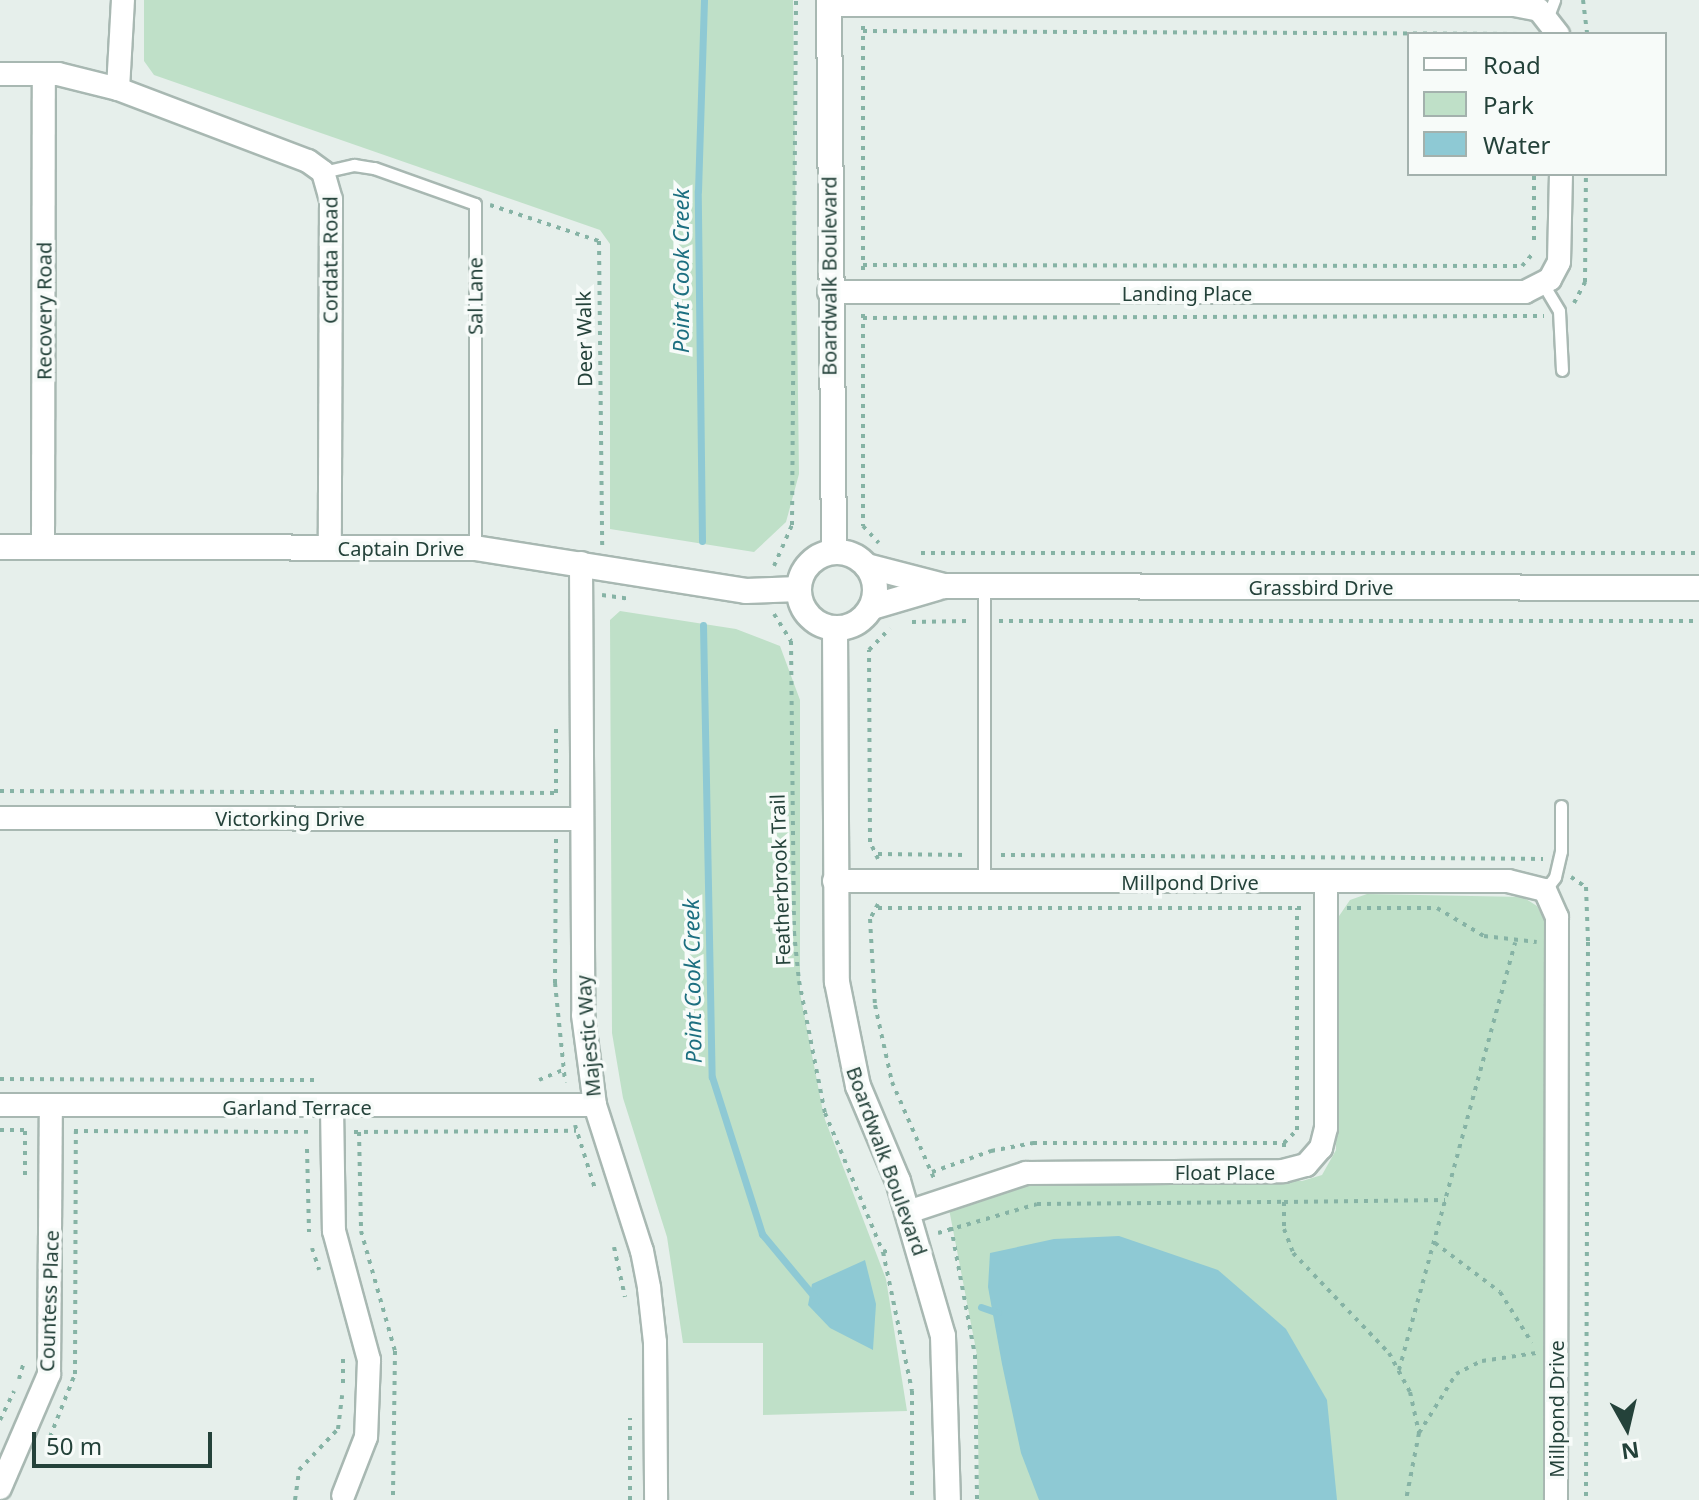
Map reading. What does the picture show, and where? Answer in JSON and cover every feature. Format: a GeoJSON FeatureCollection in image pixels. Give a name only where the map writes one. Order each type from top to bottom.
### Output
{"type":"FeatureCollection","features":[{"type":"Feature","properties":{"kind":"street"},"geometry":{"type":"LineString","coordinates":[[118,89],[123,0]]}},
{"type":"Feature","properties":{"kind":"street"},"geometry":{"type":"LineString","coordinates":[[829,3],[1514,5],[1553,17]]}},
{"type":"Feature","properties":{"kind":"street","name":"Boardwalk Boulevard"},"geometry":{"type":"LineString","coordinates":[[829,3],[829,292],[834,552]]}},
{"type":"Feature","properties":{"kind":"street","name":"Cordata Road"},"geometry":{"type":"LineString","coordinates":[[0,74],[44,74],[118,89],[308,161],[323,172],[331,200],[330,547]]}},
{"type":"Feature","properties":{"kind":"street","name":"Recovery Road"},"geometry":{"type":"LineString","coordinates":[[43,547],[44,74]]}},
{"type":"Feature","properties":{"kind":"street"},"geometry":{"type":"LineString","coordinates":[[1543,284],[1559,262],[1561,176]]}},
{"type":"Feature","properties":{"kind":"street","name":"Landing Place"},"geometry":{"type":"LineString","coordinates":[[829,292],[1512,293],[1543,284]]}},
{"type":"Feature","properties":{"kind":"street","name":"Captain Drive"},"geometry":{"type":"LineString","coordinates":[[0,547],[475,548],[770,591],[799,589]]}},
{"type":"Feature","properties":{"kind":"street"},"geometry":{"type":"LineString","coordinates":[[834,552],[858,557],[867,566],[876,585],[872,607],[857,623],[835,628],[809,616],[799,589],[813,560],[834,552]]}},
{"type":"Feature","properties":{"kind":"street","name":"Majestic Way"},"geometry":{"type":"LineString","coordinates":[[592,564],[581,593],[583,1015],[595,1105],[642,1251],[649,1288],[655,1342],[656,1500]]}},
{"type":"Feature","properties":{"kind":"street","name":"Grassbird Drive"},"geometry":{"type":"LineString","coordinates":[[867,566],[944,586],[1699,588]]}},
{"type":"Feature","properties":{"kind":"street","name":"Grassbird Drive"},"geometry":{"type":"LineString","coordinates":[[872,607],[944,586]]}},
{"type":"Feature","properties":{"kind":"street","name":"Boardwalk Boulevard"},"geometry":{"type":"LineString","coordinates":[[835,628],[834,881],[837,982],[849,1053],[908,1212],[943,1336],[948,1500]]}},
{"type":"Feature","properties":{"kind":"street","name":"Victorking Drive"},"geometry":{"type":"LineString","coordinates":[[0,818],[580,819]]}},
{"type":"Feature","properties":{"kind":"street","name":"Millpond Drive"},"geometry":{"type":"LineString","coordinates":[[834,881],[1522,882],[1545,890],[1556,910],[1557,942],[1546,1353],[1556,1500]]}},
{"type":"Feature","properties":{"kind":"street","name":"Float Place"},"geometry":{"type":"LineString","coordinates":[[908,1212],[1026,1173],[1283,1171],[1306,1165],[1321,1148],[1326,1128],[1326,882]]}},
{"type":"Feature","properties":{"kind":"street","name":"Garland Terrace"},"geometry":{"type":"LineString","coordinates":[[0,1105],[595,1105]]}},
{"type":"Feature","properties":{"kind":"street","name":"Countess Place"},"geometry":{"type":"LineString","coordinates":[[0,1488],[49,1374],[51,1105]]}},
{"type":"Feature","properties":{"kind":"street"},"geometry":{"type":"LineString","coordinates":[[332,1107],[334,1231],[369,1360],[366,1437],[343,1496]]}},
{"type":"Feature","properties":{"kind":"lane"},"geometry":{"type":"LineString","coordinates":[[323,172],[354,165],[374,168],[475,204]]}},
{"type":"Feature","properties":{"kind":"lane","name":"Sal Lane"},"geometry":{"type":"LineString","coordinates":[[475,204],[475,548]]}},
{"type":"Feature","properties":{"kind":"lane"},"geometry":{"type":"LineString","coordinates":[[1543,284],[1559,311],[1562,370]]}},
{"type":"Feature","properties":{"kind":"lane"},"geometry":{"type":"LineString","coordinates":[[984,587],[984,882]]}},
{"type":"Feature","properties":{"kind":"lane"},"geometry":{"type":"LineString","coordinates":[[1545,890],[1558,868],[1561,806]]}},
{"type":"Feature","properties":{"kind":"path"},"geometry":{"type":"LineString","coordinates":[[770,591],[775,555],[792,525],[796,0]]}},
{"type":"Feature","properties":{"kind":"path"},"geometry":{"type":"LineString","coordinates":[[1583,0],[1587,32]]}},
{"type":"Feature","properties":{"kind":"path"},"geometry":{"type":"LineString","coordinates":[[863,31],[1407,33]]}},
{"type":"Feature","properties":{"kind":"path"},"geometry":{"type":"LineString","coordinates":[[863,265],[1522,266],[1534,254],[1534,176]]}},
{"type":"Feature","properties":{"kind":"path","name":"Deer Walk"},"geometry":{"type":"LineString","coordinates":[[475,204],[599,241],[592,564]]}},
{"type":"Feature","properties":{"kind":"path"},"geometry":{"type":"LineString","coordinates":[[863,318],[1530,319],[1559,311]]}},
{"type":"Feature","properties":{"kind":"path"},"geometry":{"type":"LineString","coordinates":[[913,553],[1699,553]]}},
{"type":"Feature","properties":{"kind":"path","name":"Featherbrook Trail"},"geometry":{"type":"LineString","coordinates":[[770,591],[775,618],[791,641],[794,932],[799,981],[825,1113],[883,1252],[912,1391],[912,1500]]}},
{"type":"Feature","properties":{"kind":"path"},"geometry":{"type":"LineString","coordinates":[[581,593],[641,601]]}},
{"type":"Feature","properties":{"kind":"path"},"geometry":{"type":"LineString","coordinates":[[760,616],[775,618]]}},
{"type":"Feature","properties":{"kind":"path"},"geometry":{"type":"LineString","coordinates":[[901,622],[1699,621]]}},
{"type":"Feature","properties":{"kind":"path"},"geometry":{"type":"LineString","coordinates":[[0,791],[556,793],[556,716]]}},
{"type":"Feature","properties":{"kind":"path"},"geometry":{"type":"LineString","coordinates":[[878,854],[1536,856],[1586,887],[1586,1500]]}},
{"type":"Feature","properties":{"kind":"path"},"geometry":{"type":"LineString","coordinates":[[1284,1143],[1297,1130],[1297,908],[1437,908],[1484,936],[1515,942],[1588,942]]}},
{"type":"Feature","properties":{"kind":"path"},"geometry":{"type":"LineString","coordinates":[[1399,1370],[1515,942]]}},
{"type":"Feature","properties":{"kind":"path"},"geometry":{"type":"LineString","coordinates":[[537,1080],[562,1070]]}},
{"type":"Feature","properties":{"kind":"path"},"geometry":{"type":"LineString","coordinates":[[0,1079],[332,1080]]}},
{"type":"Feature","properties":{"kind":"path"},"geometry":{"type":"LineString","coordinates":[[0,1130],[576,1131]]}},
{"type":"Feature","properties":{"kind":"path"},"geometry":{"type":"LineString","coordinates":[[25,1131],[25,1191]]}},
{"type":"Feature","properties":{"kind":"path"},"geometry":{"type":"LineString","coordinates":[[308,1132],[307,1216],[321,1278]]}},
{"type":"Feature","properties":{"kind":"path"},"geometry":{"type":"LineString","coordinates":[[883,1252],[1037,1204],[1445,1200]]}},
{"type":"Feature","properties":{"kind":"path"},"geometry":{"type":"LineString","coordinates":[[1284,1202],[1285,1237],[1293,1253],[1380,1342],[1410,1392],[1419,1433]]}},
{"type":"Feature","properties":{"kind":"path"},"geometry":{"type":"LineString","coordinates":[[952,1228],[975,1355],[977,1500]]}},
{"type":"Feature","properties":{"kind":"path"},"geometry":{"type":"LineString","coordinates":[[1435,1243],[1500,1292],[1546,1353]]}},
{"type":"Feature","properties":{"kind":"path"},"geometry":{"type":"LineString","coordinates":[[295,1500],[299,1470],[338,1429],[343,1346]]}},
{"type":"Feature","properties":{"kind":"path"},"geometry":{"type":"LineString","coordinates":[[0,1420],[17,1385],[25,1353]]}},
{"type":"Feature","properties":{"kind":"path"},"geometry":{"type":"LineString","coordinates":[[1406,1500],[1419,1433],[1456,1374],[1482,1361],[1546,1353],[1586,1353]]}},
{"type":"Feature","properties":{"kind":"green space"},"geometry":{"type":"Polygon","coordinates":[[[144,0],[793,0],[799,474],[786,522],[754,552],[610,529],[610,244],[600,230],[154,75],[144,61],[144,0]]]}},
{"type":"Feature","properties":{"kind":"green space"},"geometry":{"type":"Polygon","coordinates":[[[620,611],[736,629],[780,646],[800,700],[800,993],[824,1117],[886,1279],[907,1411],[763,1415],[763,1343],[683,1343],[667,1237],[623,1098],[612,1033],[610,620],[620,611]]]}},
{"type":"Feature","properties":{"kind":"green space"},"geometry":{"type":"Polygon","coordinates":[[[1367,894],[1523,897],[1537,906],[1546,923],[1546,1500],[979,1500],[977,1355],[949,1209],[1032,1183],[1302,1181],[1322,1175],[1336,1150],[1337,919],[1350,900],[1367,894]]]}},
{"type":"Feature","properties":{"kind":"water"},"geometry":{"type":"Polygon","coordinates":[[[1119,1236],[1218,1270],[1286,1329],[1327,1400],[1337,1500],[1039,1500],[1021,1453],[1002,1364],[988,1287],[990,1253],[1054,1239],[1119,1236]]]}},
{"type":"Feature","properties":{"kind":"water"},"geometry":{"type":"Polygon","coordinates":[[[865,1260],[876,1304],[873,1350],[830,1328],[808,1305],[812,1284],[865,1260]]]}},
{"type":"Feature","properties":{"kind":"waterway","name":"Point Cook Creek"},"geometry":{"type":"LineString","coordinates":[[702,541],[698,191],[704,0]]}},
{"type":"Feature","properties":{"kind":"waterway","name":"Point Cook Creek"},"geometry":{"type":"LineString","coordinates":[[703,625],[712,1077],[762,1234],[817,1300]]}},
{"type":"Feature","properties":{"kind":"waterway","name":"Point Cook Creek"},"geometry":{"type":"LineString","coordinates":[[981,1307],[998,1313]]}}]}
